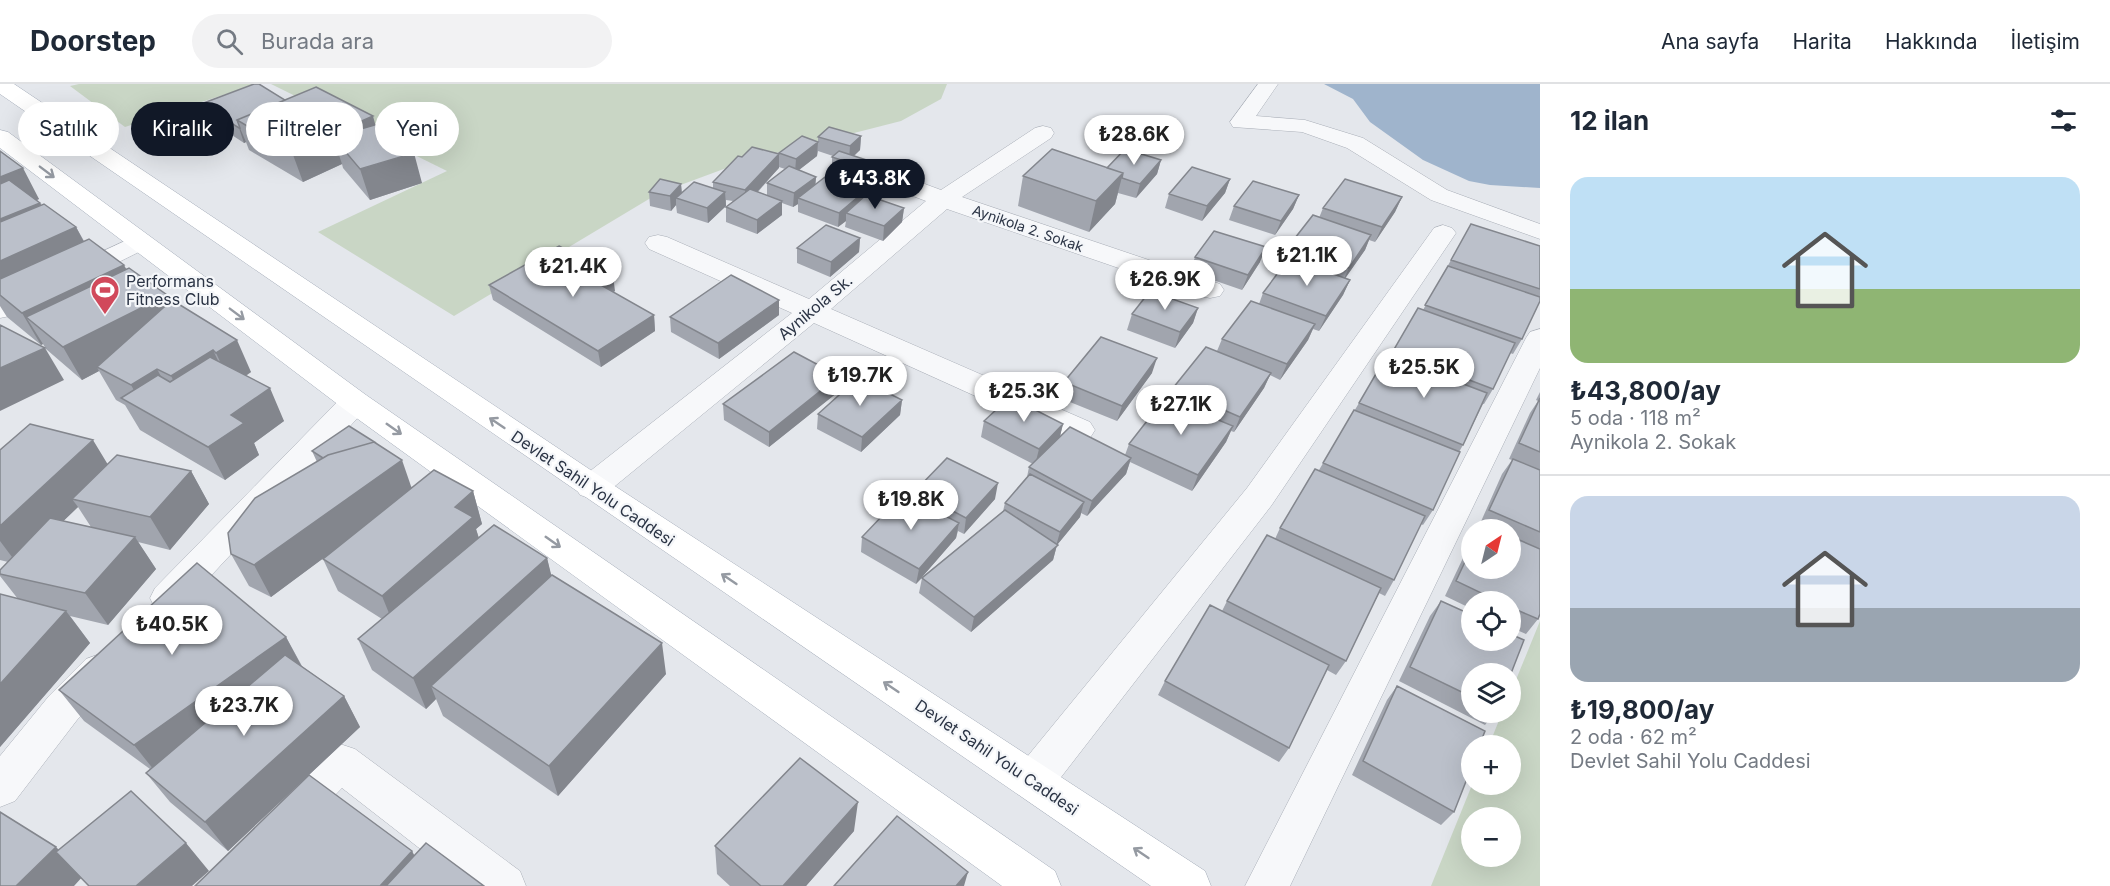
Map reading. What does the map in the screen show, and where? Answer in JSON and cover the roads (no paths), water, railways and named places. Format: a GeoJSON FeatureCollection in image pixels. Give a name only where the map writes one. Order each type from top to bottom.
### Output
{"type":"FeatureCollection","features":[{"type":"Feature","properties":{"kind":"main road","name":"Devlet Sahil Yolu Caddesi"},"geometry":{"type":"LineString","coordinates":[[0,84],[592,488],[1189,886]]}},
{"type":"Feature","properties":{"kind":"main road"},"geometry":{"type":"LineString","coordinates":[[0,137],[355,402],[1039,886]]}},
{"type":"Feature","properties":{"kind":"street"},"geometry":{"type":"LineString","coordinates":[[1268,84],[1241,122],[1305,126],[1355,143],[1439,195],[1540,232]]}},
{"type":"Feature","properties":{"kind":"street","name":"Aynikola Sk."},"geometry":{"type":"LineString","coordinates":[[592,488],[812,311],[943,199],[1043,133]]}},
{"type":"Feature","properties":{"kind":"street","name":"Aynikola 2. Sokak"},"geometry":{"type":"LineString","coordinates":[[847,163],[943,199],[1210,290]]}},
{"type":"Feature","properties":{"kind":"street"},"geometry":{"type":"LineString","coordinates":[[1033,781],[1259,497],[1443,233]]}},
{"type":"Feature","properties":{"kind":"street"},"geometry":{"type":"LineString","coordinates":[[0,310],[140,242]]}},
{"type":"Feature","properties":{"kind":"street"},"geometry":{"type":"LineString","coordinates":[[658,243],[1079,429]]}},
{"type":"Feature","properties":{"kind":"street"},"geometry":{"type":"LineString","coordinates":[[1267,886],[1540,338]]}},
{"type":"Feature","properties":{"kind":"street"},"geometry":{"type":"LineString","coordinates":[[144,623],[355,402]]}},
{"type":"Feature","properties":{"kind":"street"},"geometry":{"type":"LineString","coordinates":[[0,788],[63,708],[120,649]]}},
{"type":"Feature","properties":{"kind":"street"},"geometry":{"type":"LineString","coordinates":[[258,845],[340,762],[504,886]]}},
{"type":"Feature","properties":{"kind":"water"},"geometry":{"type":"Polygon","coordinates":[[[1324,84],[1540,84],[1540,188],[1490,185],[1469,181],[1423,160],[1370,122],[1353,99],[1324,84]]]}},
{"type":"Feature","properties":{"kind":"place","name":"Performans Fitness Club"},"geometry":{"type":"Point","coordinates":[105,316]}}]}
